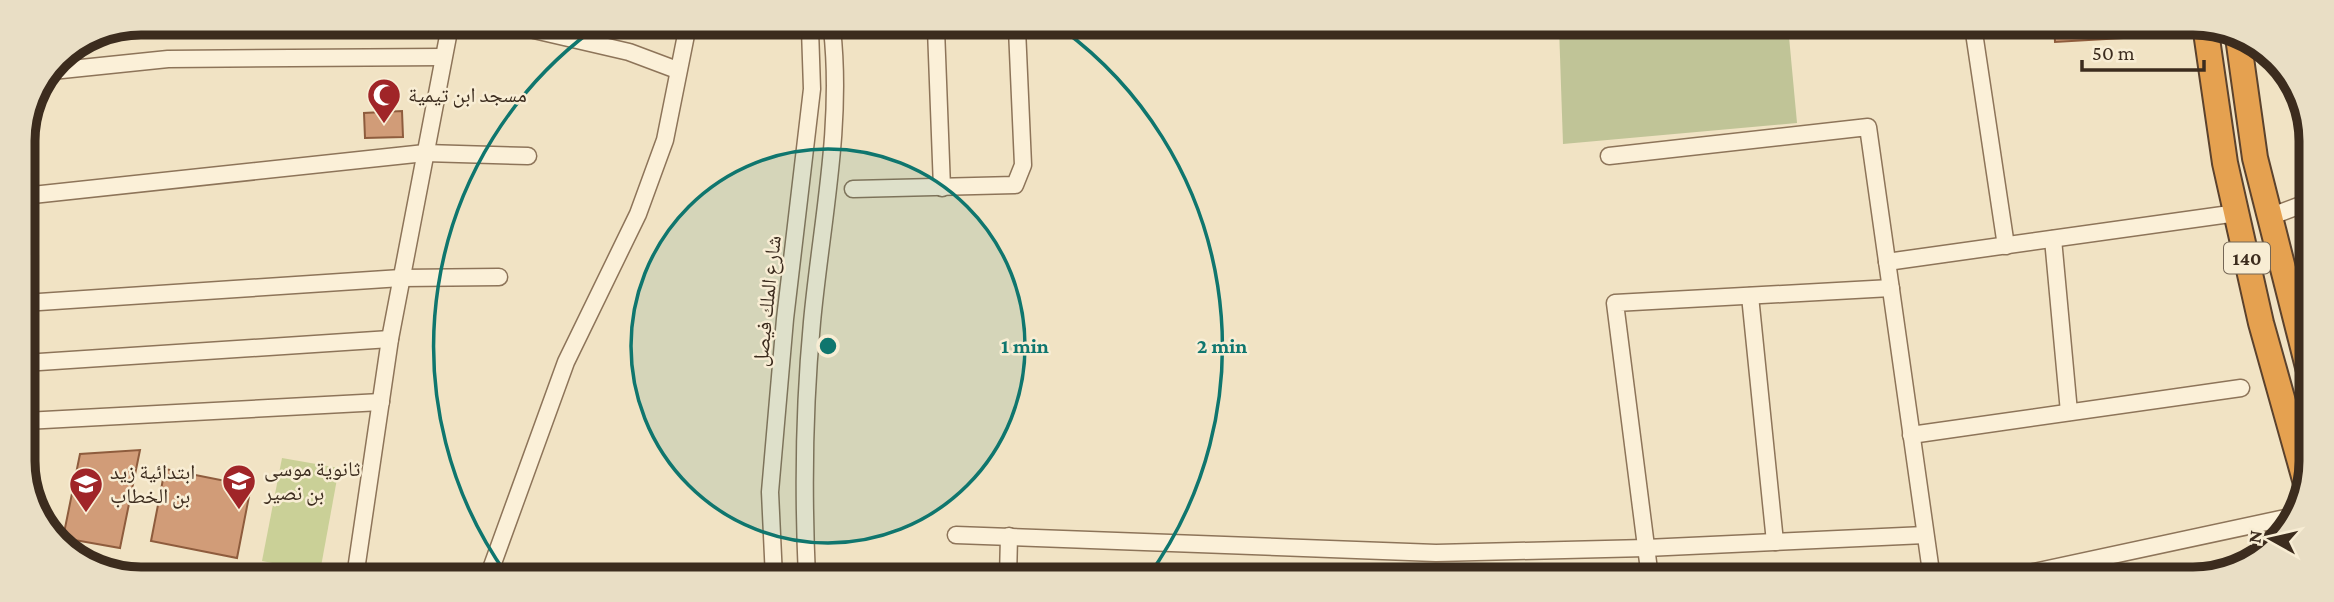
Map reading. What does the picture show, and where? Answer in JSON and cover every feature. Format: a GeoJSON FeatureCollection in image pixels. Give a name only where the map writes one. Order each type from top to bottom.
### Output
{"type":"FeatureCollection","features":[{"type":"Feature","properties":{"kind":"highway","name":"140"},"geometry":{"type":"LineString","coordinates":[[2206,36],[2225,163],[2261,323],[2299,458]]}},
{"type":"Feature","properties":{"kind":"highway","name":"140"},"geometry":{"type":"LineString","coordinates":[[2239,46],[2255,158],[2299,333]]}},
{"type":"Feature","properties":{"kind":"street"},"geometry":{"type":"LineString","coordinates":[[356,567],[390,339],[448,35]]}},
{"type":"Feature","properties":{"kind":"street"},"geometry":{"type":"LineString","coordinates":[[572,35],[677,70]]}},
{"type":"Feature","properties":{"kind":"street"},"geometry":{"type":"LineString","coordinates":[[492,567],[566,362],[638,214],[665,140],[686,35]]}},
{"type":"Feature","properties":{"kind":"street","name":"شارع الملك فيصل"},"geometry":{"type":"LineString","coordinates":[[773,567],[770,492],[785,318],[811,89],[810,35]]}},
{"type":"Feature","properties":{"kind":"street"},"geometry":{"type":"LineString","coordinates":[[807,567],[803,486],[812,324],[836,101],[832,35]]}},
{"type":"Feature","properties":{"kind":"street"},"geometry":{"type":"LineString","coordinates":[[936,35],[942,188]]}},
{"type":"Feature","properties":{"kind":"street"},"geometry":{"type":"LineString","coordinates":[[853,189],[1015,185],[1021,177],[1017,35]]}},
{"type":"Feature","properties":{"kind":"street"},"geometry":{"type":"LineString","coordinates":[[1974,35],[2006,246]]}},
{"type":"Feature","properties":{"kind":"street"},"geometry":{"type":"LineString","coordinates":[[63,70],[168,59],[443,57]]}},
{"type":"Feature","properties":{"kind":"street"},"geometry":{"type":"LineString","coordinates":[[1609,156],[1868,127],[1930,567]]}},
{"type":"Feature","properties":{"kind":"street"},"geometry":{"type":"LineString","coordinates":[[35,196],[425,153],[528,156]]}},
{"type":"Feature","properties":{"kind":"street"},"geometry":{"type":"LineString","coordinates":[[2269,216],[2299,206]]}},
{"type":"Feature","properties":{"kind":"street"},"geometry":{"type":"LineString","coordinates":[[1887,262],[2237,213]]}},
{"type":"Feature","properties":{"kind":"street"},"geometry":{"type":"LineString","coordinates":[[2053,239],[2069,412]]}},
{"type":"Feature","properties":{"kind":"street"},"geometry":{"type":"LineString","coordinates":[[35,302],[401,278],[499,277]]}},
{"type":"Feature","properties":{"kind":"street"},"geometry":{"type":"LineString","coordinates":[[1649,567],[1615,303],[1891,288]]}},
{"type":"Feature","properties":{"kind":"street"},"geometry":{"type":"LineString","coordinates":[[1750,296],[1775,542]]}},
{"type":"Feature","properties":{"kind":"street"},"geometry":{"type":"LineString","coordinates":[[35,362],[390,339]]}},
{"type":"Feature","properties":{"kind":"street"},"geometry":{"type":"LineString","coordinates":[[1911,435],[2241,388]]}},
{"type":"Feature","properties":{"kind":"street"},"geometry":{"type":"LineString","coordinates":[[35,421],[381,402]]}},
{"type":"Feature","properties":{"kind":"street"},"geometry":{"type":"LineString","coordinates":[[2057,567],[2282,519]]}},
{"type":"Feature","properties":{"kind":"street"},"geometry":{"type":"LineString","coordinates":[[956,535],[1436,553],[1646,548],[1925,535]]}},
{"type":"Feature","properties":{"kind":"street"},"geometry":{"type":"LineString","coordinates":[[1008,567],[1009,536]]}},
{"type":"Feature","properties":{"kind":"green space"},"geometry":{"type":"Polygon","coordinates":[[[1559,35],[1789,35],[1797,123],[1563,144],[1559,35]]]}},
{"type":"Feature","properties":{"kind":"green space"},"geometry":{"type":"Polygon","coordinates":[[[282,458],[339,468],[321,567],[294,567],[262,561],[282,458]]]}},
{"type":"Feature","properties":{"kind":"building"},"geometry":{"type":"Polygon","coordinates":[[[2055,35],[2157,36],[2055,42],[2055,35]]]}},
{"type":"Feature","properties":{"kind":"building","name":"مسجد ابن تيمية"},"geometry":{"type":"Polygon","coordinates":[[[402,111],[403,137],[365,138],[364,113],[402,111]]]}},
{"type":"Feature","properties":{"kind":"building"},"geometry":{"type":"Polygon","coordinates":[[[140,450],[120,548],[70,539],[64,533],[80,454],[140,450]]]}},
{"type":"Feature","properties":{"kind":"building"},"geometry":{"type":"Polygon","coordinates":[[[165,469],[251,486],[237,558],[151,541],[165,469]]]}},
{"type":"Feature","properties":{"kind":"place","name":"مسجد ابن تيمية"},"geometry":{"type":"Point","coordinates":[384,125]}},
{"type":"Feature","properties":{"kind":"place","name":"ثانوية موسى بن نصير"},"geometry":{"type":"Point","coordinates":[239,511]}},
{"type":"Feature","properties":{"kind":"place","name":"ابتدائية زيد بن الخطاب"},"geometry":{"type":"Point","coordinates":[86,514]}}]}
